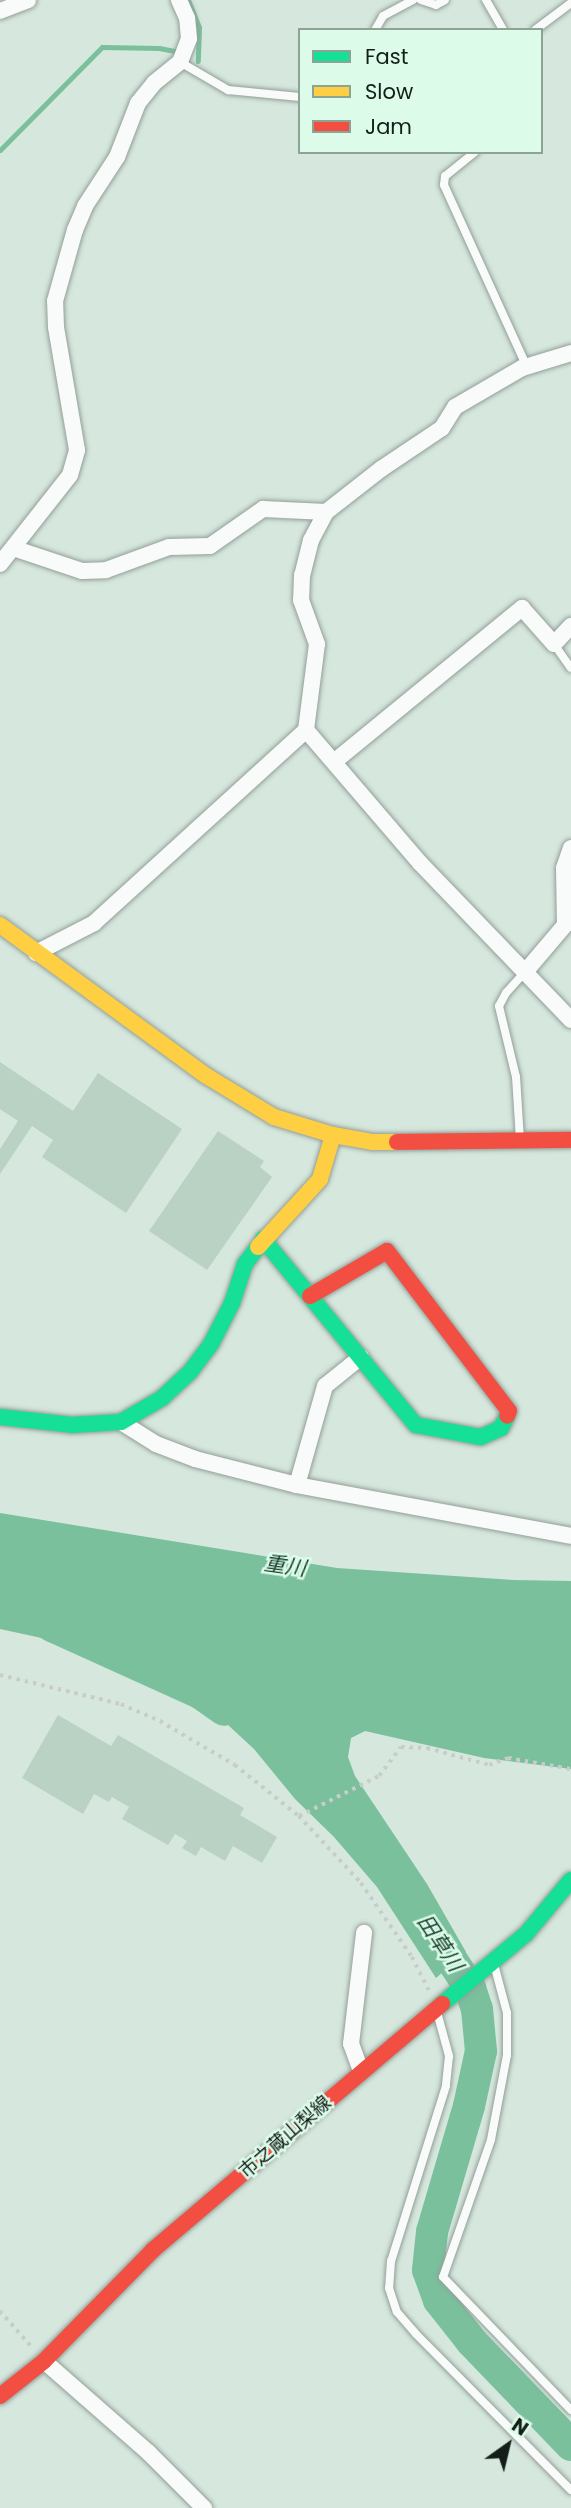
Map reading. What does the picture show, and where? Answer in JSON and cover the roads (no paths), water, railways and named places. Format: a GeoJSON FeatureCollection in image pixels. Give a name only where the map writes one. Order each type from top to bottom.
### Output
{"type":"FeatureCollection","features":[{"type":"Feature","properties":{"kind":"street"},"geometry":{"type":"LineString","coordinates":[[0,11],[27,0]]}},
{"type":"Feature","properties":{"kind":"street"},"geometry":{"type":"LineString","coordinates":[[0,564],[71,475],[77,450],[55,327],[55,301],[75,230],[85,206],[117,157],[138,103],[154,83],[180,62],[189,39],[187,18],[180,0]]}},
{"type":"Feature","properties":{"kind":"street"},"geometry":{"type":"LineString","coordinates":[[36,953],[94,923],[306,730],[317,644],[301,600],[302,575],[311,540],[326,512],[381,469],[442,428],[455,407],[527,367],[571,353]]}},
{"type":"Feature","properties":{"kind":"street"},"geometry":{"type":"LineString","coordinates":[[13,548],[82,572],[106,570],[169,547],[210,545],[263,509],[326,512]]}},
{"type":"Feature","properties":{"kind":"street"},"geometry":{"type":"LineString","coordinates":[[335,761],[522,608],[554,644],[571,626]]}},
{"type":"Feature","properties":{"kind":"street"},"geometry":{"type":"LineString","coordinates":[[306,730],[335,761],[386,826],[571,1020]]}},
{"type":"Feature","properties":{"kind":"street"},"geometry":{"type":"LineString","coordinates":[[525,972],[565,925],[564,868],[571,848]]}},
{"type":"Feature","properties":{"kind":"street"},"geometry":{"type":"LineString","coordinates":[[0,925],[242,1100],[274,1117],[333,1135],[404,1143],[571,1140]]}},
{"type":"Feature","properties":{"kind":"street"},"geometry":{"type":"LineString","coordinates":[[0,1417],[72,1425],[121,1422],[162,1398],[190,1372],[211,1344],[232,1303],[245,1264],[264,1239],[320,1179],[333,1135]]}},
{"type":"Feature","properties":{"kind":"street"},"geometry":{"type":"LineString","coordinates":[[264,1239],[310,1296],[416,1425],[481,1437],[501,1429],[509,1411],[387,1251],[310,1296]]}},
{"type":"Feature","properties":{"kind":"street"},"geometry":{"type":"LineString","coordinates":[[297,1485],[325,1386],[361,1357]]}},
{"type":"Feature","properties":{"kind":"street"},"geometry":{"type":"LineString","coordinates":[[121,1422],[156,1444],[182,1454],[297,1485],[571,1536]]}},
{"type":"Feature","properties":{"kind":"street","name":"市之蔵山梨線"},"geometry":{"type":"LineString","coordinates":[[0,2396],[44,2361],[153,2250],[361,2071],[526,1934],[571,1880]]}},
{"type":"Feature","properties":{"kind":"street"},"geometry":{"type":"LineString","coordinates":[[361,2071],[351,2044],[364,1933]]}},
{"type":"Feature","properties":{"kind":"street"},"geometry":{"type":"LineString","coordinates":[[44,2361],[149,2453],[204,2508]]}},
{"type":"Feature","properties":{"kind":"lane"},"geometry":{"type":"LineString","coordinates":[[376,28],[383,16],[413,0]]}},
{"type":"Feature","properties":{"kind":"lane"},"geometry":{"type":"LineString","coordinates":[[421,0],[436,5],[445,0]]}},
{"type":"Feature","properties":{"kind":"lane"},"geometry":{"type":"LineString","coordinates":[[486,0],[502,28]]}},
{"type":"Feature","properties":{"kind":"lane"},"geometry":{"type":"LineString","coordinates":[[538,28],[571,4]]}},
{"type":"Feature","properties":{"kind":"lane"},"geometry":{"type":"LineString","coordinates":[[180,62],[228,90],[298,97]]}},
{"type":"Feature","properties":{"kind":"lane"},"geometry":{"type":"LineString","coordinates":[[472,154],[445,176],[444,185],[527,367]]}},
{"type":"Feature","properties":{"kind":"lane"},"geometry":{"type":"LineString","coordinates":[[554,644],[571,668]]}},
{"type":"Feature","properties":{"kind":"lane"},"geometry":{"type":"LineString","coordinates":[[520,1140],[516,1077],[499,1006],[506,993],[525,972]]}},
{"type":"Feature","properties":{"kind":"lane"},"geometry":{"type":"LineString","coordinates":[[490,1964],[506,2013],[507,2055],[491,2140],[443,2277],[571,2410]]}},
{"type":"Feature","properties":{"kind":"lane"},"geometry":{"type":"LineString","coordinates":[[439,2006],[449,2056],[446,2086],[391,2261],[390,2288],[397,2312],[416,2334],[571,2490]]}},
{"type":"Feature","properties":{"kind":"water","name":"重川"},"geometry":{"type":"Polygon","coordinates":[[[0,1513],[337,1568],[513,1580],[571,1581],[571,1769],[484,1758],[365,1731],[351,1738],[348,1757],[355,1776],[427,1884],[466,1952],[436,1978],[377,1887],[334,1837],[295,1799],[254,1749],[162,1664],[0,1629],[0,1513]]]}},
{"type":"Feature","properties":{"kind":"waterway"},"geometry":{"type":"LineString","coordinates":[[188,0],[199,27],[198,61]]}},
{"type":"Feature","properties":{"kind":"waterway"},"geometry":{"type":"LineString","coordinates":[[0,150],[102,47],[159,48],[180,52]]}},
{"type":"Feature","properties":{"kind":"waterway","name":"田草川"},"geometry":{"type":"LineString","coordinates":[[0,1596],[54,1627],[200,1693],[224,1710]]}},
{"type":"Feature","properties":{"kind":"waterway","name":"田草川"},"geometry":{"type":"LineString","coordinates":[[431,1928],[470,1988],[477,2009],[481,2051],[469,2106],[432,2232],[428,2270],[439,2300],[472,2342],[571,2445]]}}]}
